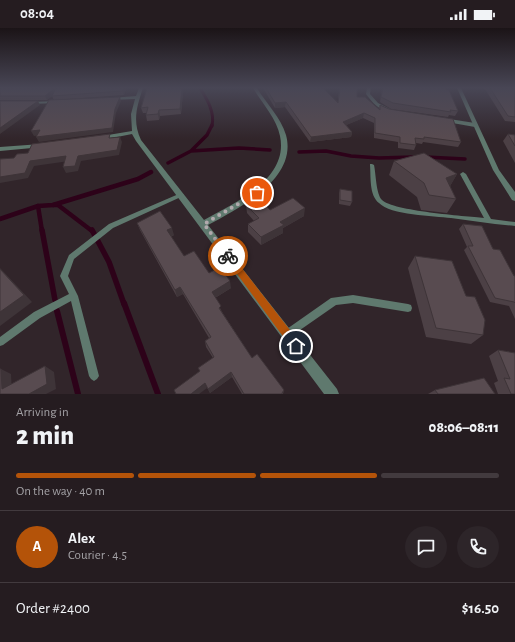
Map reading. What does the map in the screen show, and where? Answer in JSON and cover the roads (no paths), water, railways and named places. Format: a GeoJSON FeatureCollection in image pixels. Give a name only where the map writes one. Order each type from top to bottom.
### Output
{"type":"FeatureCollection","features":[{"type":"Feature","properties":{"kind":"street"},"geometry":{"type":"LineString","coordinates":[[135,105],[132,115],[134,132],[138,140],[204,224],[332,394]]}},
{"type":"Feature","properties":{"kind":"street"},"geometry":{"type":"LineString","coordinates":[[204,224],[257,193],[271,179],[286,153],[283,134],[265,105]]}},
{"type":"Feature","properties":{"kind":"street"},"geometry":{"type":"LineString","coordinates":[[379,105],[397,113]]}},
{"type":"Feature","properties":{"kind":"street"},"geometry":{"type":"LineString","coordinates":[[466,105],[496,170],[515,198]]}},
{"type":"Feature","properties":{"kind":"street"},"geometry":{"type":"LineString","coordinates":[[436,119],[475,125]]}},
{"type":"Feature","properties":{"kind":"street"},"geometry":{"type":"LineString","coordinates":[[96,139],[134,132]]}},
{"type":"Feature","properties":{"kind":"street"},"geometry":{"type":"LineString","coordinates":[[0,149],[50,145]]}},
{"type":"Feature","properties":{"kind":"lane"},"geometry":{"type":"LineString","coordinates":[[372,165],[376,197],[380,203],[389,207],[406,211],[515,224]]}},
{"type":"Feature","properties":{"kind":"lane"},"geometry":{"type":"LineString","coordinates":[[463,174],[489,221]]}},
{"type":"Feature","properties":{"kind":"lane"},"geometry":{"type":"LineString","coordinates":[[94,376],[74,296],[64,276],[71,257],[105,230],[132,215],[181,195]]}},
{"type":"Feature","properties":{"kind":"lane"},"geometry":{"type":"LineString","coordinates":[[0,342],[37,315],[74,296]]}},
{"type":"Feature","properties":{"kind":"lane"},"geometry":{"type":"LineString","coordinates":[[287,334],[334,302],[353,299],[408,308]]}},
{"type":"Feature","properties":{"kind":"waterway"},"geometry":{"type":"LineString","coordinates":[[209,105],[213,121],[212,126]]}},
{"type":"Feature","properties":{"kind":"waterway"},"geometry":{"type":"LineString","coordinates":[[192,150],[207,135],[212,125]]}},
{"type":"Feature","properties":{"kind":"waterway"},"geometry":{"type":"LineString","coordinates":[[168,163],[191,151],[239,148],[270,150]]}},
{"type":"Feature","properties":{"kind":"waterway"},"geometry":{"type":"LineString","coordinates":[[299,152],[326,151],[351,156],[379,158],[414,157]]}},
{"type":"Feature","properties":{"kind":"waterway"},"geometry":{"type":"LineString","coordinates":[[425,157],[465,159]]}},
{"type":"Feature","properties":{"kind":"waterway"},"geometry":{"type":"LineString","coordinates":[[53,205],[138,179],[151,172]]}},
{"type":"Feature","properties":{"kind":"waterway"},"geometry":{"type":"LineString","coordinates":[[38,206],[53,205]]}},
{"type":"Feature","properties":{"kind":"waterway"},"geometry":{"type":"LineString","coordinates":[[53,205],[58,205],[92,231]]}},
{"type":"Feature","properties":{"kind":"waterway"},"geometry":{"type":"LineString","coordinates":[[0,219],[38,206]]}},
{"type":"Feature","properties":{"kind":"waterway"},"geometry":{"type":"LineString","coordinates":[[38,206],[42,231]]}},
{"type":"Feature","properties":{"kind":"waterway"},"geometry":{"type":"LineString","coordinates":[[42,230],[55,300]]}},
{"type":"Feature","properties":{"kind":"waterway"},"geometry":{"type":"LineString","coordinates":[[92,230],[109,262],[124,304]]}},
{"type":"Feature","properties":{"kind":"waterway"},"geometry":{"type":"LineString","coordinates":[[124,303],[158,394]]}},
{"type":"Feature","properties":{"kind":"waterway"},"geometry":{"type":"LineString","coordinates":[[57,311],[78,394]]}}]}
